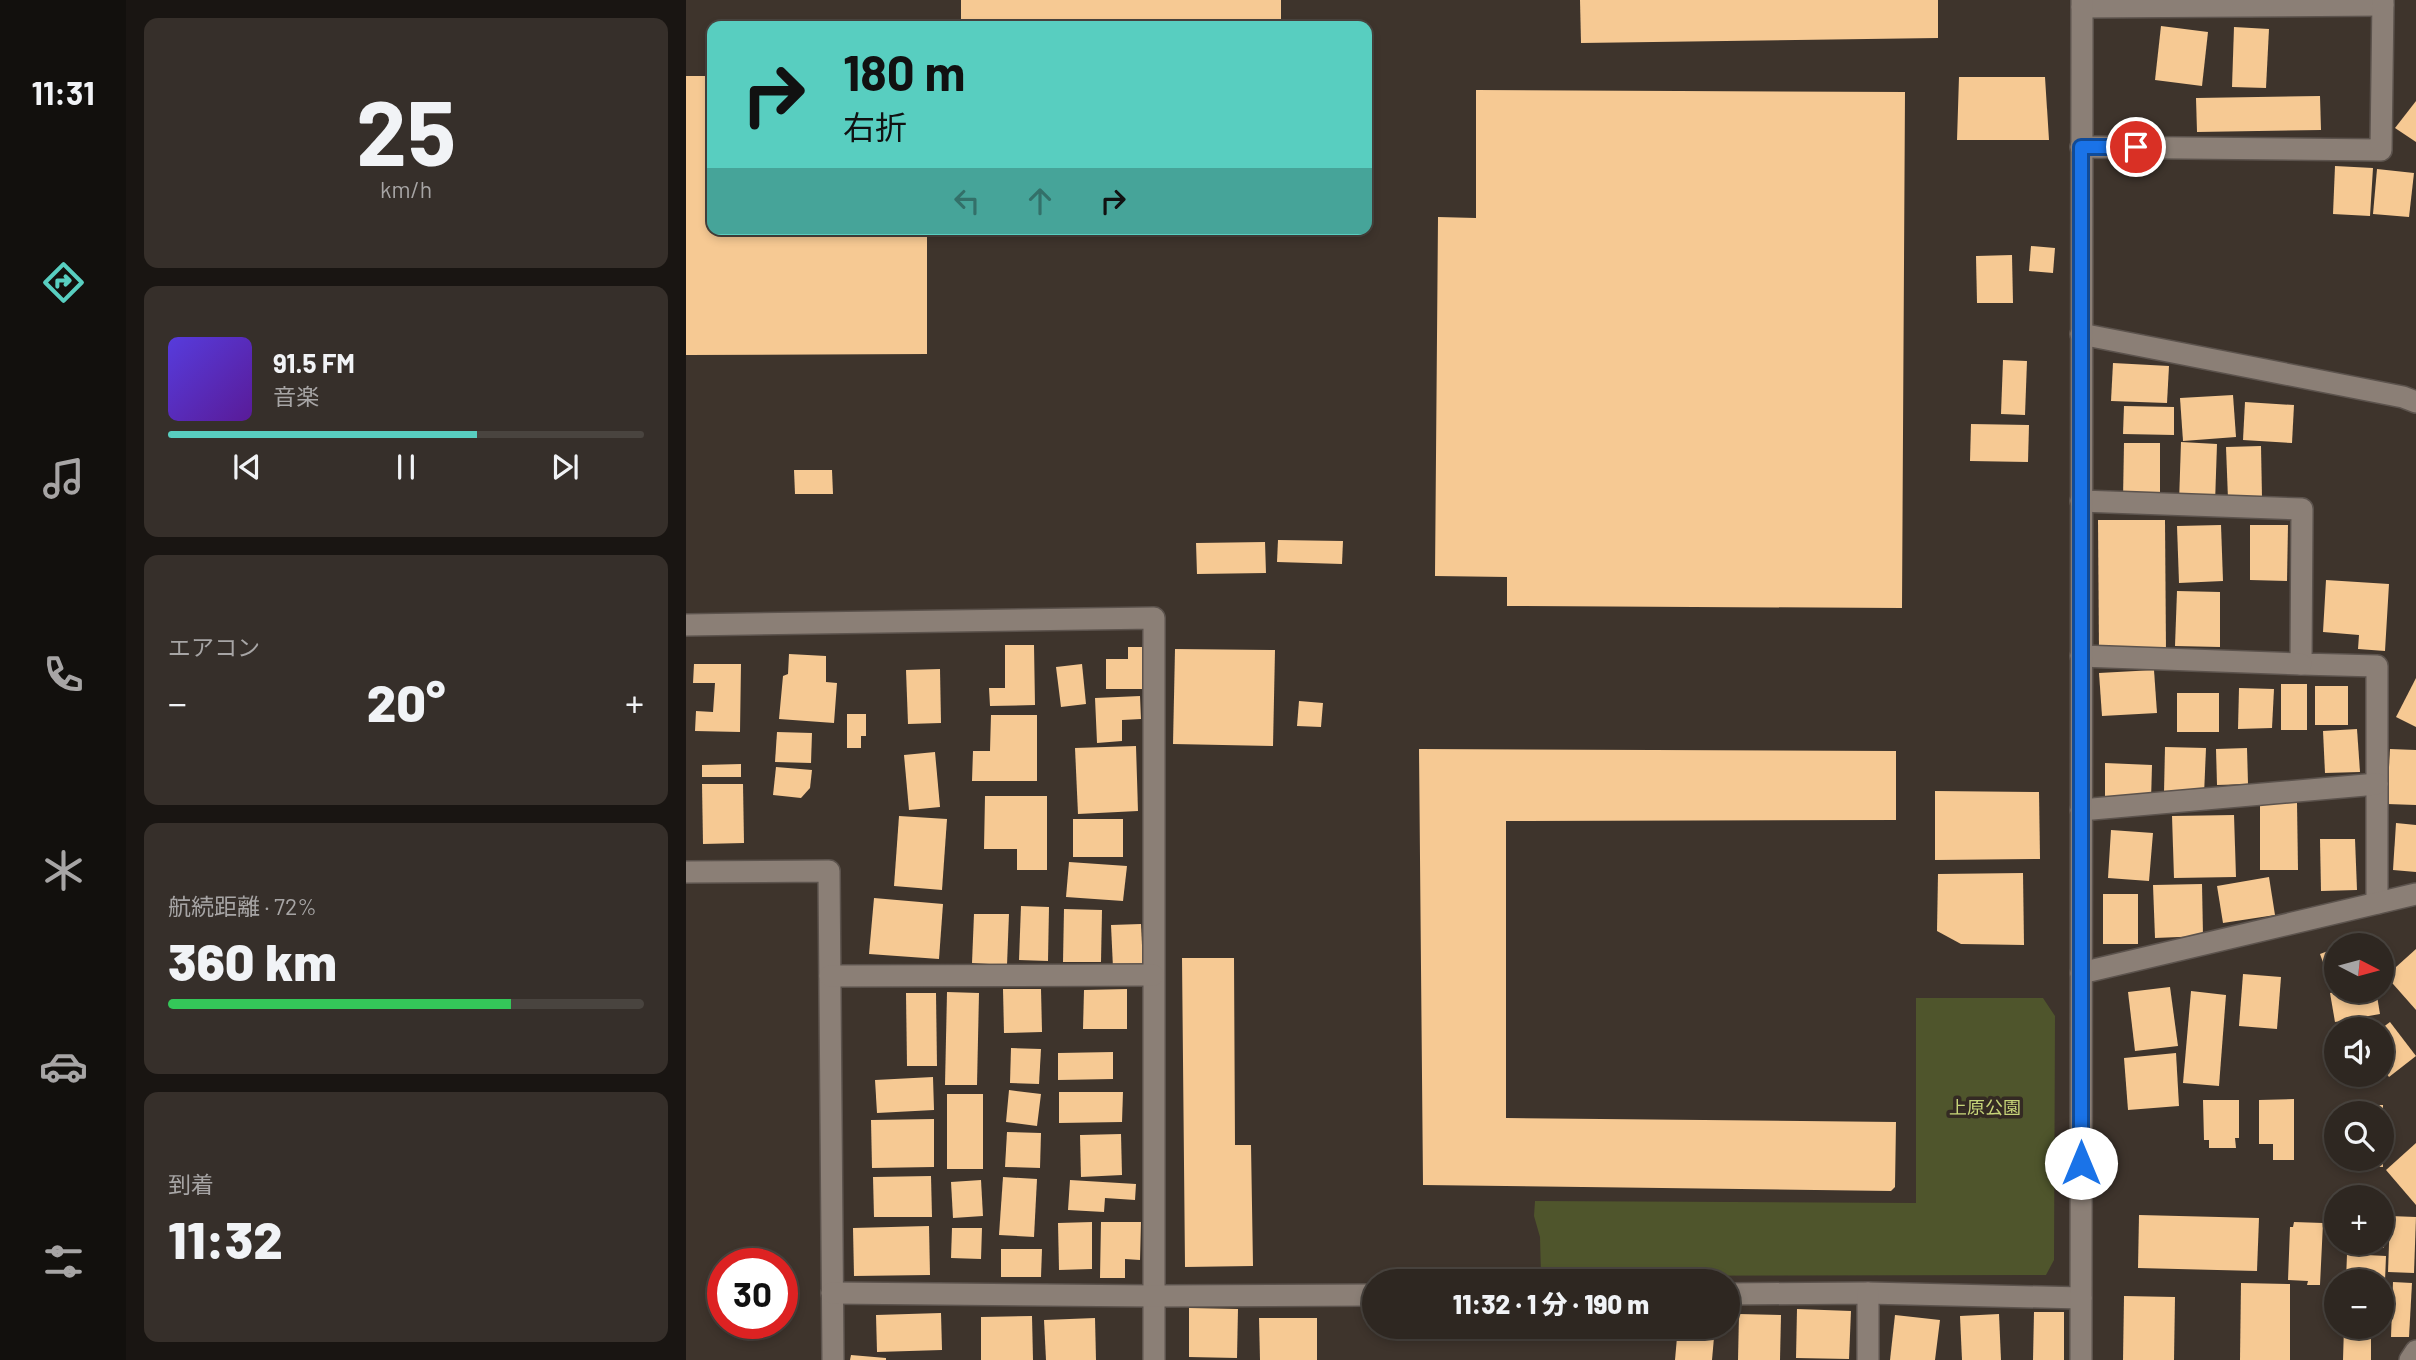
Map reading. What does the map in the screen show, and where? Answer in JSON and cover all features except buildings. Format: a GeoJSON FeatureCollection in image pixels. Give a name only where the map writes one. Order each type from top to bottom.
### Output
{"type":"FeatureCollection","features":[{"type":"Feature","properties":{"kind":"street"},"geometry":{"type":"LineString","coordinates":[[2081,147],[2381,150],[2383,3],[2082,3],[2081,147],[2081,1360]]}},
{"type":"Feature","properties":{"kind":"street"},"geometry":{"type":"LineString","coordinates":[[2081,334],[2403,397],[2416,402]]}},
{"type":"Feature","properties":{"kind":"street"},"geometry":{"type":"LineString","coordinates":[[2081,501],[2302,509],[2301,664]]}},
{"type":"Feature","properties":{"kind":"street"},"geometry":{"type":"LineString","coordinates":[[686,625],[1154,618],[1154,1360]]}},
{"type":"Feature","properties":{"kind":"street"},"geometry":{"type":"LineString","coordinates":[[2081,656],[2377,666],[2378,903]]}},
{"type":"Feature","properties":{"kind":"street"},"geometry":{"type":"LineString","coordinates":[[2081,810],[2377,784]]}},
{"type":"Feature","properties":{"kind":"street"},"geometry":{"type":"LineString","coordinates":[[686,872],[830,871],[833,1360]]}},
{"type":"Feature","properties":{"kind":"street"},"geometry":{"type":"LineString","coordinates":[[2081,973],[2415,896]]}},
{"type":"Feature","properties":{"kind":"street"},"geometry":{"type":"LineString","coordinates":[[830,976],[1153,975]]}},
{"type":"Feature","properties":{"kind":"street"},"geometry":{"type":"LineString","coordinates":[[832,1293],[1362,1296]]}},
{"type":"Feature","properties":{"kind":"street"},"geometry":{"type":"LineString","coordinates":[[1740,1294],[1868,1293],[2081,1298]]}},
{"type":"Feature","properties":{"kind":"street"},"geometry":{"type":"LineString","coordinates":[[1868,1293],[1868,1360]]}},
{"type":"Feature","properties":{"kind":"street"},"geometry":{"type":"LineString","coordinates":[[2410,1360],[2416,1351]]}},
{"type":"Feature","properties":{"kind":"green space","name":"上原公園"},"geometry":{"type":"Polygon","coordinates":[[[1916,998],[2043,998],[2055,1016],[2054,1260],[2046,1275],[1740,1276],[1740,1269],[1541,1269],[1540,1237],[1534,1216],[1535,1201],[1916,1203],[1916,998]]]}},
{"type":"Feature","properties":{"kind":"route"},"geometry":{"type":"LineString","coordinates":[[2081,1163],[2081,147],[2136,147]]}}]}
